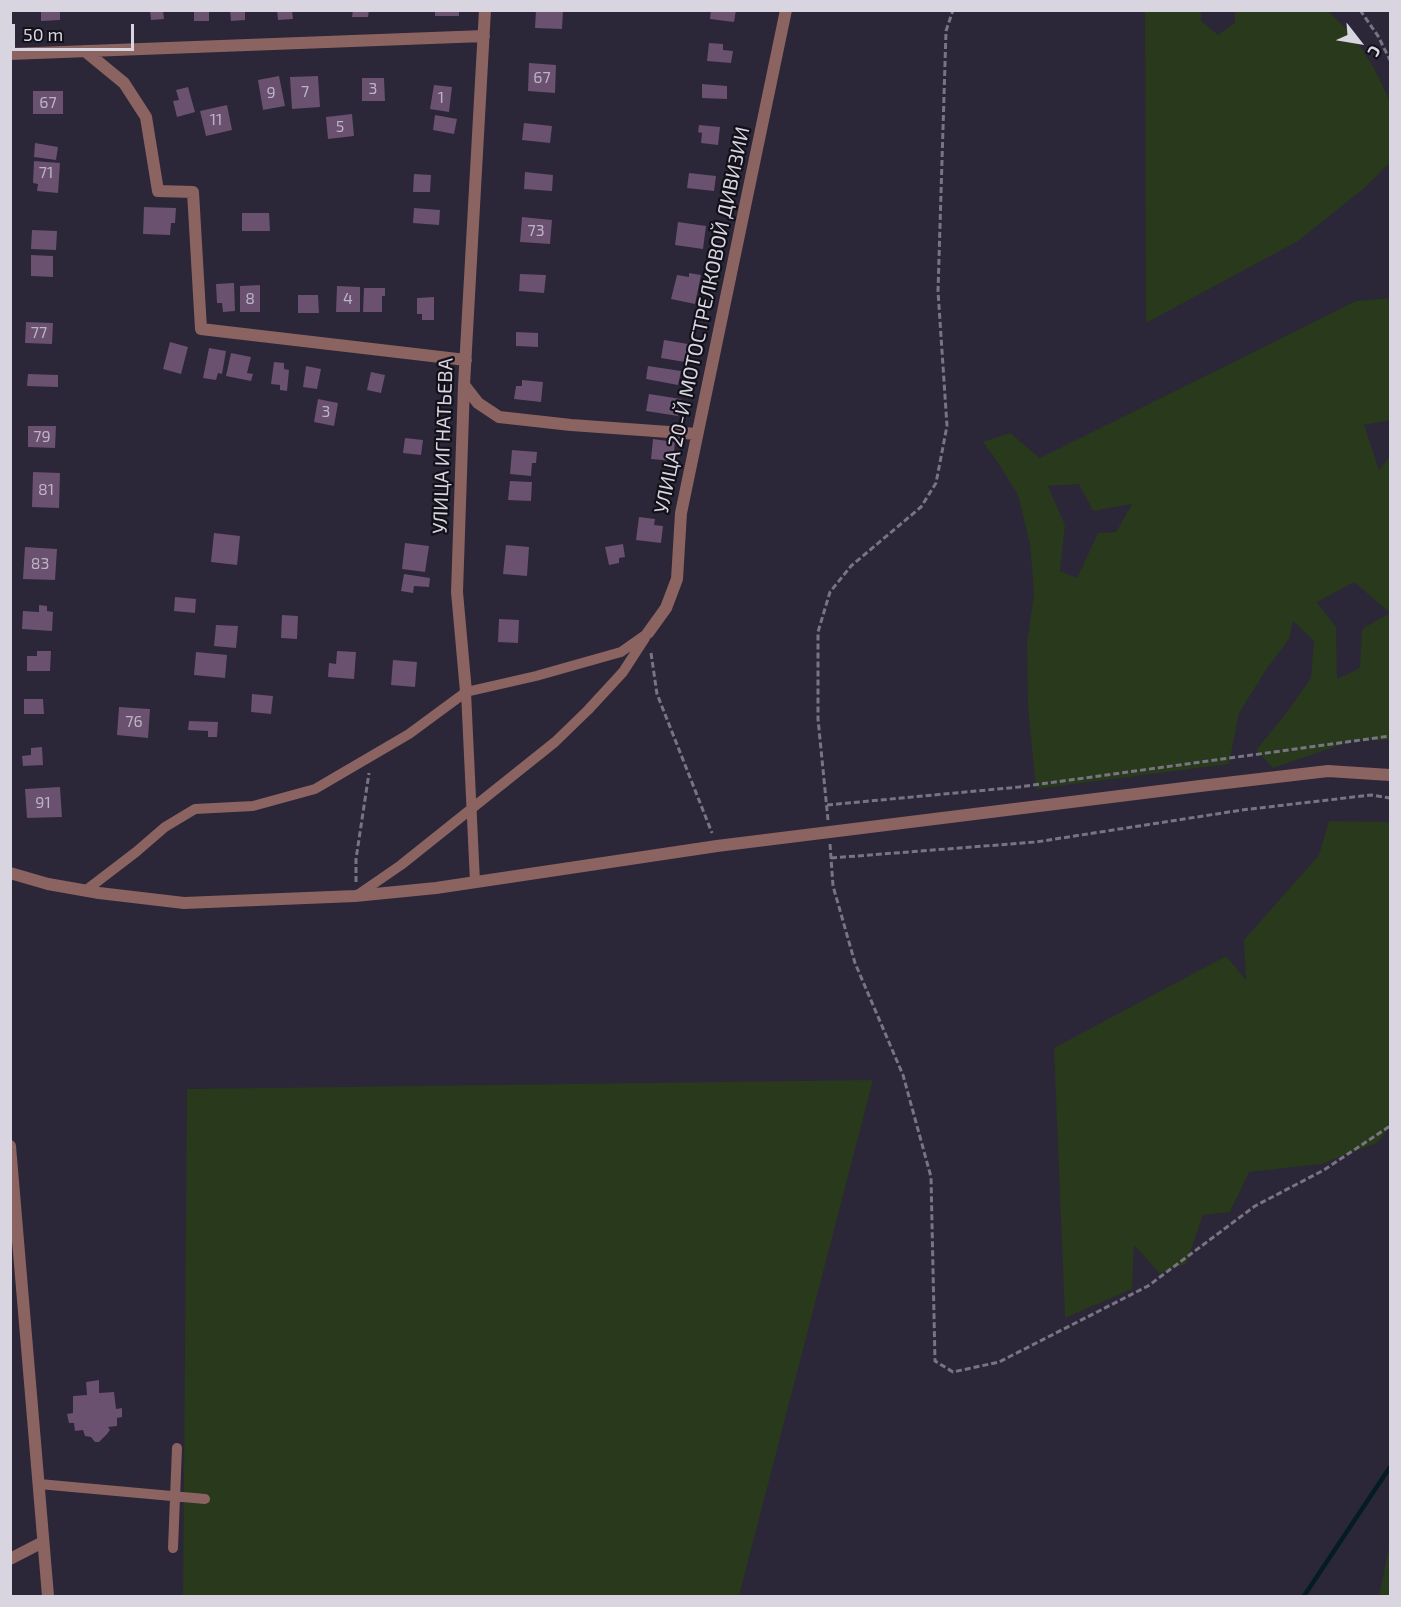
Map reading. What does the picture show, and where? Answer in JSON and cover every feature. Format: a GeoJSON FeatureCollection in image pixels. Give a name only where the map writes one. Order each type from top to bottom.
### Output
{"type":"FeatureCollection","features":[{"type":"Feature","properties":{"kind":"street","name":"УЛИЦА ИГНАТЬЕВА"},"geometry":{"type":"LineString","coordinates":[[466,692],[457,592],[464,385],[485,10]]}},
{"type":"Feature","properties":{"kind":"street","name":"УЛИЦА 20-Й МОТОСТРЕЛКОВОЙ ДИВИЗИИ"},"geometry":{"type":"LineString","coordinates":[[648,633],[666,608],[677,579],[681,513],[786,10]]}},
{"type":"Feature","properties":{"kind":"street"},"geometry":{"type":"LineString","coordinates":[[10,54],[484,36]]}},
{"type":"Feature","properties":{"kind":"street"},"geometry":{"type":"LineString","coordinates":[[85,51],[124,83],[146,117],[158,191],[193,192],[201,328],[466,360]]}},
{"type":"Feature","properties":{"kind":"street"},"geometry":{"type":"LineString","coordinates":[[464,385],[478,403],[499,417],[571,425],[697,434]]}},
{"type":"Feature","properties":{"kind":"street"},"geometry":{"type":"LineString","coordinates":[[10,873],[48,884],[85,891],[184,903],[355,896],[475,882],[830,831],[1328,771],[1390,775]]}},
{"type":"Feature","properties":{"kind":"street"},"geometry":{"type":"LineString","coordinates":[[10,1146],[48,1596]]}},
{"type":"Feature","properties":{"kind":"street"},"geometry":{"type":"LineString","coordinates":[[10,1559],[43,1542]]}},
{"type":"Feature","properties":{"kind":"lane"},"geometry":{"type":"LineString","coordinates":[[85,891],[136,852],[165,826],[195,809],[253,806],[315,789],[409,734],[466,692],[536,676],[621,652],[648,633]]}},
{"type":"Feature","properties":{"kind":"lane"},"geometry":{"type":"LineString","coordinates":[[355,896],[401,865],[555,742],[623,672],[648,633]]}},
{"type":"Feature","properties":{"kind":"lane","name":"УЛИЦА ИГНАТЬЕВА"},"geometry":{"type":"LineString","coordinates":[[466,692],[475,882]]}},
{"type":"Feature","properties":{"kind":"lane"},"geometry":{"type":"LineString","coordinates":[[173,1548],[177,1448]]}},
{"type":"Feature","properties":{"kind":"lane"},"geometry":{"type":"LineString","coordinates":[[39,1485],[206,1499]]}},
{"type":"Feature","properties":{"kind":"path"},"geometry":{"type":"LineString","coordinates":[[953,10],[946,31],[938,291],[947,426],[936,483],[921,507],[850,566],[830,592],[818,632],[818,719],[830,831],[832,886],[855,963],[903,1075],[931,1177],[936,1362],[953,1372],[999,1362],[1148,1286],[1255,1206],[1324,1170],[1390,1126]]}},
{"type":"Feature","properties":{"kind":"path"},"geometry":{"type":"LineString","coordinates":[[1360,10],[1378,36],[1390,60]]}},
{"type":"Feature","properties":{"kind":"path"},"geometry":{"type":"LineString","coordinates":[[648,633],[657,694],[717,846]]}},
{"type":"Feature","properties":{"kind":"path"},"geometry":{"type":"LineString","coordinates":[[827,804],[1019,787],[1390,736]]}},
{"type":"Feature","properties":{"kind":"path"},"geometry":{"type":"LineString","coordinates":[[355,896],[356,859],[372,756]]}},
{"type":"Feature","properties":{"kind":"path"},"geometry":{"type":"LineString","coordinates":[[831,858],[1036,842],[1242,810],[1371,795],[1390,798]]}},
{"type":"Feature","properties":{"kind":"green space"},"geometry":{"type":"Polygon","coordinates":[[[1145,11],[1201,11],[1201,21],[1218,35],[1235,22],[1235,11],[1328,11],[1353,35],[1374,68],[1390,101],[1390,163],[1362,190],[1298,241],[1146,323],[1145,11]]]}},
{"type":"Feature","properties":{"kind":"green space"},"geometry":{"type":"Polygon","coordinates":[[[1390,298],[1390,420],[1364,425],[1379,470],[1390,456],[1390,613],[1390,740],[1352,741],[1273,768],[1256,750],[1311,678],[1314,641],[1293,621],[1289,639],[1239,713],[1229,764],[1036,789],[1028,707],[1027,643],[1034,594],[1030,544],[1018,495],[983,442],[1010,433],[1040,458],[1356,301],[1390,298]],[[1079,484],[1048,486],[1065,525],[1060,571],[1077,578],[1098,533],[1116,532],[1132,504],[1093,511],[1079,484]],[[1354,582],[1317,602],[1336,627],[1337,679],[1360,668],[1362,629],[1390,613],[1354,582]]]}},
{"type":"Feature","properties":{"kind":"green space"},"geometry":{"type":"Polygon","coordinates":[[[1329,821],[1390,822],[1390,1127],[1377,1143],[1321,1164],[1249,1172],[1230,1212],[1203,1215],[1186,1264],[1159,1273],[1134,1245],[1132,1289],[1065,1318],[1054,1048],[1226,956],[1246,980],[1244,940],[1319,855],[1329,821]]]}},
{"type":"Feature","properties":{"kind":"green space"},"geometry":{"type":"Polygon","coordinates":[[[873,1080],[739,1596],[183,1596],[187,1089],[873,1080]]]}},
{"type":"Feature","properties":{"kind":"green space"},"geometry":{"type":"Polygon","coordinates":[[[1390,1542],[1390,1596],[1379,1596],[1390,1542]]]}},
{"type":"Feature","properties":{"kind":"building"},"geometry":{"type":"Polygon","coordinates":[[[41,10],[60,10],[60,20],[41,21],[41,10]]]}},
{"type":"Feature","properties":{"kind":"building"},"geometry":{"type":"Polygon","coordinates":[[[150,10],[163,10],[164,19],[151,20],[150,10]]]}},
{"type":"Feature","properties":{"kind":"building"},"geometry":{"type":"Polygon","coordinates":[[[194,10],[209,10],[209,21],[194,21],[194,10]]]}},
{"type":"Feature","properties":{"kind":"building"},"geometry":{"type":"Polygon","coordinates":[[[230,10],[245,10],[245,20],[231,21],[230,10]]]}},
{"type":"Feature","properties":{"kind":"building"},"geometry":{"type":"Polygon","coordinates":[[[277,10],[292,10],[293,19],[278,20],[277,10]]]}},
{"type":"Feature","properties":{"kind":"building"},"geometry":{"type":"Polygon","coordinates":[[[353,10],[369,10],[368,17],[352,17],[353,10]]]}},
{"type":"Feature","properties":{"kind":"building"},"geometry":{"type":"Polygon","coordinates":[[[435,10],[459,10],[459,16],[435,16],[435,10]]]}},
{"type":"Feature","properties":{"kind":"building"},"geometry":{"type":"Polygon","coordinates":[[[536,10],[563,10],[562,29],[535,28],[536,10]]]}},
{"type":"Feature","properties":{"kind":"building"},"geometry":{"type":"Polygon","coordinates":[[[711,10],[736,10],[734,22],[710,19],[711,10]]]}},
{"type":"Feature","properties":{"kind":"building"},"geometry":{"type":"Polygon","coordinates":[[[709,43],[723,44],[723,50],[733,51],[731,63],[707,61],[709,43]]]}},
{"type":"Feature","properties":{"kind":"building"},"geometry":{"type":"Polygon","coordinates":[[[529,63],[556,65],[555,93],[528,91],[529,63]]]}},
{"type":"Feature","properties":{"kind":"building"},"geometry":{"type":"Polygon","coordinates":[[[279,76],[285,106],[263,110],[258,80],[279,76]]]}},
{"type":"Feature","properties":{"kind":"building"},"geometry":{"type":"Polygon","coordinates":[[[318,76],[320,107],[292,109],[290,77],[318,76]]]}},
{"type":"Feature","properties":{"kind":"building"},"geometry":{"type":"Polygon","coordinates":[[[362,78],[384,78],[385,101],[362,101],[362,78]]]}},
{"type":"Feature","properties":{"kind":"building"},"geometry":{"type":"Polygon","coordinates":[[[702,84],[727,86],[727,99],[702,98],[702,84]]]}},
{"type":"Feature","properties":{"kind":"building"},"geometry":{"type":"Polygon","coordinates":[[[434,85],[452,87],[449,112],[430,109],[434,85]]]}},
{"type":"Feature","properties":{"kind":"building"},"geometry":{"type":"Polygon","coordinates":[[[188,87],[195,112],[177,117],[173,101],[179,100],[176,90],[188,87]]]}},
{"type":"Feature","properties":{"kind":"building"},"geometry":{"type":"Polygon","coordinates":[[[33,91],[63,91],[63,114],[33,114],[33,91]]]}},
{"type":"Feature","properties":{"kind":"building"},"geometry":{"type":"Polygon","coordinates":[[[227,105],[232,130],[206,136],[200,111],[227,105]]]}},
{"type":"Feature","properties":{"kind":"building"},"geometry":{"type":"Polygon","coordinates":[[[352,114],[354,136],[328,139],[326,117],[352,114]]]}},
{"type":"Feature","properties":{"kind":"building"},"geometry":{"type":"Polygon","coordinates":[[[435,115],[457,119],[454,134],[433,130],[435,115]]]}},
{"type":"Feature","properties":{"kind":"building"},"geometry":{"type":"Polygon","coordinates":[[[524,123],[552,126],[550,143],[522,140],[524,123]]]}},
{"type":"Feature","properties":{"kind":"building"},"geometry":{"type":"Polygon","coordinates":[[[699,125],[720,127],[718,145],[701,143],[702,133],[698,132],[699,125]]]}},
{"type":"Feature","properties":{"kind":"building"},"geometry":{"type":"Polygon","coordinates":[[[35,143],[58,147],[56,160],[34,157],[35,143]]]}},
{"type":"Feature","properties":{"kind":"building"},"geometry":{"type":"Polygon","coordinates":[[[34,161],[60,163],[58,193],[37,191],[38,184],[33,183],[34,161]]]}},
{"type":"Feature","properties":{"kind":"building"},"geometry":{"type":"Polygon","coordinates":[[[525,172],[553,175],[552,191],[524,189],[525,172]]]}},
{"type":"Feature","properties":{"kind":"building"},"geometry":{"type":"Polygon","coordinates":[[[689,173],[716,176],[714,191],[687,188],[689,173]]]}},
{"type":"Feature","properties":{"kind":"building"},"geometry":{"type":"Polygon","coordinates":[[[414,174],[431,175],[430,192],[413,192],[414,174]]]}},
{"type":"Feature","properties":{"kind":"building"},"geometry":{"type":"Polygon","coordinates":[[[144,207],[176,208],[175,223],[171,223],[170,235],[143,234],[144,207]]]}},
{"type":"Feature","properties":{"kind":"building"},"geometry":{"type":"Polygon","coordinates":[[[414,208],[440,210],[439,225],[413,223],[414,208]]]}},
{"type":"Feature","properties":{"kind":"building"},"geometry":{"type":"Polygon","coordinates":[[[242,213],[269,213],[270,231],[242,231],[242,213]]]}},
{"type":"Feature","properties":{"kind":"building"},"geometry":{"type":"Polygon","coordinates":[[[522,217],[552,220],[550,244],[520,242],[522,217]]]}},
{"type":"Feature","properties":{"kind":"building"},"geometry":{"type":"Polygon","coordinates":[[[678,222],[706,226],[703,249],[675,245],[678,222]]]}},
{"type":"Feature","properties":{"kind":"building"},"geometry":{"type":"Polygon","coordinates":[[[32,230],[57,231],[56,250],[31,249],[32,230]]]}},
{"type":"Feature","properties":{"kind":"building"},"geometry":{"type":"Polygon","coordinates":[[[31,255],[53,256],[53,277],[31,276],[31,255]]]}},
{"type":"Feature","properties":{"kind":"building"},"geometry":{"type":"Polygon","coordinates":[[[689,273],[701,275],[695,304],[671,299],[677,275],[689,277],[689,273]]]}},
{"type":"Feature","properties":{"kind":"building"},"geometry":{"type":"Polygon","coordinates":[[[520,274],[546,275],[544,293],[519,291],[520,274]]]}},
{"type":"Feature","properties":{"kind":"building"},"geometry":{"type":"Polygon","coordinates":[[[234,283],[235,311],[223,312],[222,303],[217,303],[216,284],[234,283]]]}},
{"type":"Feature","properties":{"kind":"building"},"geometry":{"type":"Polygon","coordinates":[[[260,285],[260,312],[240,312],[240,286],[260,285]]]}},
{"type":"Feature","properties":{"kind":"building"},"geometry":{"type":"Polygon","coordinates":[[[337,286],[360,287],[360,312],[336,312],[337,286]]]}},
{"type":"Feature","properties":{"kind":"building"},"geometry":{"type":"Polygon","coordinates":[[[364,288],[385,288],[385,296],[382,296],[382,312],[363,312],[364,288]]]}},
{"type":"Feature","properties":{"kind":"building"},"geometry":{"type":"Polygon","coordinates":[[[298,295],[318,295],[319,313],[298,313],[298,295]]]}},
{"type":"Feature","properties":{"kind":"building"},"geometry":{"type":"Polygon","coordinates":[[[434,297],[434,320],[422,320],[422,314],[417,314],[417,298],[434,297]]]}},
{"type":"Feature","properties":{"kind":"building"},"geometry":{"type":"Polygon","coordinates":[[[26,322],[53,323],[52,344],[25,343],[26,322]]]}},
{"type":"Feature","properties":{"kind":"building"},"geometry":{"type":"Polygon","coordinates":[[[516,332],[538,333],[538,347],[516,346],[516,332]]]}},
{"type":"Feature","properties":{"kind":"building"},"geometry":{"type":"Polygon","coordinates":[[[664,340],[688,344],[685,362],[661,358],[664,340]]]}},
{"type":"Feature","properties":{"kind":"building"},"geometry":{"type":"Polygon","coordinates":[[[170,342],[188,347],[181,374],[163,369],[170,342]]]}},
{"type":"Feature","properties":{"kind":"building"},"geometry":{"type":"Polygon","coordinates":[[[209,348],[226,351],[222,374],[218,373],[216,380],[203,378],[209,348]]]}},
{"type":"Feature","properties":{"kind":"building"},"geometry":{"type":"Polygon","coordinates":[[[231,353],[251,357],[247,373],[253,374],[251,381],[226,376],[231,353]]]}},
{"type":"Feature","properties":{"kind":"building"},"geometry":{"type":"Polygon","coordinates":[[[274,362],[284,363],[284,369],[289,370],[287,391],[280,390],[280,385],[271,384],[274,362]]]}},
{"type":"Feature","properties":{"kind":"building"},"geometry":{"type":"Polygon","coordinates":[[[306,366],[321,369],[317,389],[303,387],[306,366]]]}},
{"type":"Feature","properties":{"kind":"building"},"geometry":{"type":"Polygon","coordinates":[[[648,366],[681,371],[678,385],[646,379],[648,366]]]}},
{"type":"Feature","properties":{"kind":"building"},"geometry":{"type":"Polygon","coordinates":[[[371,372],[385,375],[381,393],[367,390],[371,372]]]}},
{"type":"Feature","properties":{"kind":"building"},"geometry":{"type":"Polygon","coordinates":[[[28,374],[58,375],[58,387],[27,386],[28,374]]]}},
{"type":"Feature","properties":{"kind":"building"},"geometry":{"type":"Polygon","coordinates":[[[522,380],[543,382],[541,402],[514,399],[516,386],[522,386],[522,380]]]}},
{"type":"Feature","properties":{"kind":"building"},"geometry":{"type":"Polygon","coordinates":[[[649,394],[681,399],[678,416],[646,411],[649,394]]]}},
{"type":"Feature","properties":{"kind":"building"},"geometry":{"type":"Polygon","coordinates":[[[318,399],[338,403],[334,426],[314,422],[318,399]]]}},
{"type":"Feature","properties":{"kind":"building"},"geometry":{"type":"Polygon","coordinates":[[[28,426],[56,426],[55,448],[28,447],[28,426]]]}},
{"type":"Feature","properties":{"kind":"building"},"geometry":{"type":"Polygon","coordinates":[[[405,438],[423,440],[421,455],[403,453],[405,438]]]}},
{"type":"Feature","properties":{"kind":"building"},"geometry":{"type":"Polygon","coordinates":[[[653,439],[675,442],[673,461],[651,459],[653,439]]]}},
{"type":"Feature","properties":{"kind":"building"},"geometry":{"type":"Polygon","coordinates":[[[512,450],[537,452],[536,463],[532,463],[531,476],[510,474],[512,450]]]}},
{"type":"Feature","properties":{"kind":"building"},"geometry":{"type":"Polygon","coordinates":[[[33,472],[60,473],[59,508],[32,507],[33,472]]]}},
{"type":"Feature","properties":{"kind":"building"},"geometry":{"type":"Polygon","coordinates":[[[510,481],[532,482],[531,501],[508,500],[510,481]]]}},
{"type":"Feature","properties":{"kind":"building"},"geometry":{"type":"Polygon","coordinates":[[[639,517],[655,519],[654,525],[663,526],[661,543],[636,540],[639,517]]]}},
{"type":"Feature","properties":{"kind":"building"},"geometry":{"type":"Polygon","coordinates":[[[214,533],[240,536],[237,565],[211,562],[214,533]]]}},
{"type":"Feature","properties":{"kind":"building"},"geometry":{"type":"Polygon","coordinates":[[[405,543],[429,546],[425,572],[402,569],[405,543]]]}},
{"type":"Feature","properties":{"kind":"building"},"geometry":{"type":"Polygon","coordinates":[[[623,544],[625,557],[619,558],[619,563],[609,565],[605,547],[623,544]]]}},
{"type":"Feature","properties":{"kind":"building"},"geometry":{"type":"Polygon","coordinates":[[[506,545],[529,547],[527,576],[503,574],[506,545]]]}},
{"type":"Feature","properties":{"kind":"building"},"geometry":{"type":"Polygon","coordinates":[[[25,547],[57,549],[55,580],[23,579],[25,547]]]}},
{"type":"Feature","properties":{"kind":"building"},"geometry":{"type":"Polygon","coordinates":[[[404,574],[430,578],[429,587],[414,586],[413,593],[401,591],[404,574]]]}},
{"type":"Feature","properties":{"kind":"building"},"geometry":{"type":"Polygon","coordinates":[[[175,597],[196,599],[195,613],[174,611],[175,597]]]}},
{"type":"Feature","properties":{"kind":"building"},"geometry":{"type":"Polygon","coordinates":[[[39,605],[47,606],[47,611],[53,612],[52,631],[22,629],[23,611],[39,612],[39,605]]]}},
{"type":"Feature","properties":{"kind":"building"},"geometry":{"type":"Polygon","coordinates":[[[282,615],[298,616],[297,639],[281,638],[282,615]]]}},
{"type":"Feature","properties":{"kind":"building"},"geometry":{"type":"Polygon","coordinates":[[[499,619],[519,620],[518,643],[498,642],[499,619]]]}},
{"type":"Feature","properties":{"kind":"building"},"geometry":{"type":"Polygon","coordinates":[[[216,625],[238,626],[236,648],[214,646],[216,625]]]}},
{"type":"Feature","properties":{"kind":"building"},"geometry":{"type":"Polygon","coordinates":[[[37,651],[51,651],[50,671],[27,671],[27,656],[37,656],[37,651]]]}},
{"type":"Feature","properties":{"kind":"building"},"geometry":{"type":"Polygon","coordinates":[[[337,651],[356,652],[354,679],[328,677],[329,663],[336,664],[337,651]]]}},
{"type":"Feature","properties":{"kind":"building"},"geometry":{"type":"Polygon","coordinates":[[[196,652],[227,655],[225,678],[194,675],[196,652]]]}},
{"type":"Feature","properties":{"kind":"building"},"geometry":{"type":"Polygon","coordinates":[[[393,660],[417,662],[415,687],[391,685],[393,660]]]}},
{"type":"Feature","properties":{"kind":"building"},"geometry":{"type":"Polygon","coordinates":[[[252,694],[273,696],[271,714],[251,712],[252,694]]]}},
{"type":"Feature","properties":{"kind":"building"},"geometry":{"type":"Polygon","coordinates":[[[24,699],[43,699],[44,714],[24,714],[24,699]]]}},
{"type":"Feature","properties":{"kind":"building"},"geometry":{"type":"Polygon","coordinates":[[[119,707],[150,709],[148,738],[117,735],[119,707]]]}},
{"type":"Feature","properties":{"kind":"building"},"geometry":{"type":"Polygon","coordinates":[[[189,721],[218,722],[217,737],[208,737],[208,731],[188,730],[189,721]]]}},
{"type":"Feature","properties":{"kind":"building"},"geometry":{"type":"Polygon","coordinates":[[[42,747],[43,765],[23,766],[22,756],[31,755],[31,748],[42,747]]]}},
{"type":"Feature","properties":{"kind":"building"},"geometry":{"type":"Polygon","coordinates":[[[60,787],[62,817],[27,818],[25,789],[60,787]]]}},
{"type":"Feature","properties":{"kind":"building"},"geometry":{"type":"Polygon","coordinates":[[[99,1380],[99,1393],[114,1392],[116,1409],[122,1408],[122,1417],[117,1418],[117,1426],[108,1427],[110,1430],[107,1434],[99,1442],[95,1442],[91,1437],[85,1436],[83,1430],[75,1431],[74,1423],[69,1423],[67,1414],[73,1413],[73,1396],[87,1395],[86,1382],[99,1380]]]}},
{"type":"Feature","properties":{"kind":"waterway"},"geometry":{"type":"LineString","coordinates":[[1304,1596],[1390,1467]]}}]}
